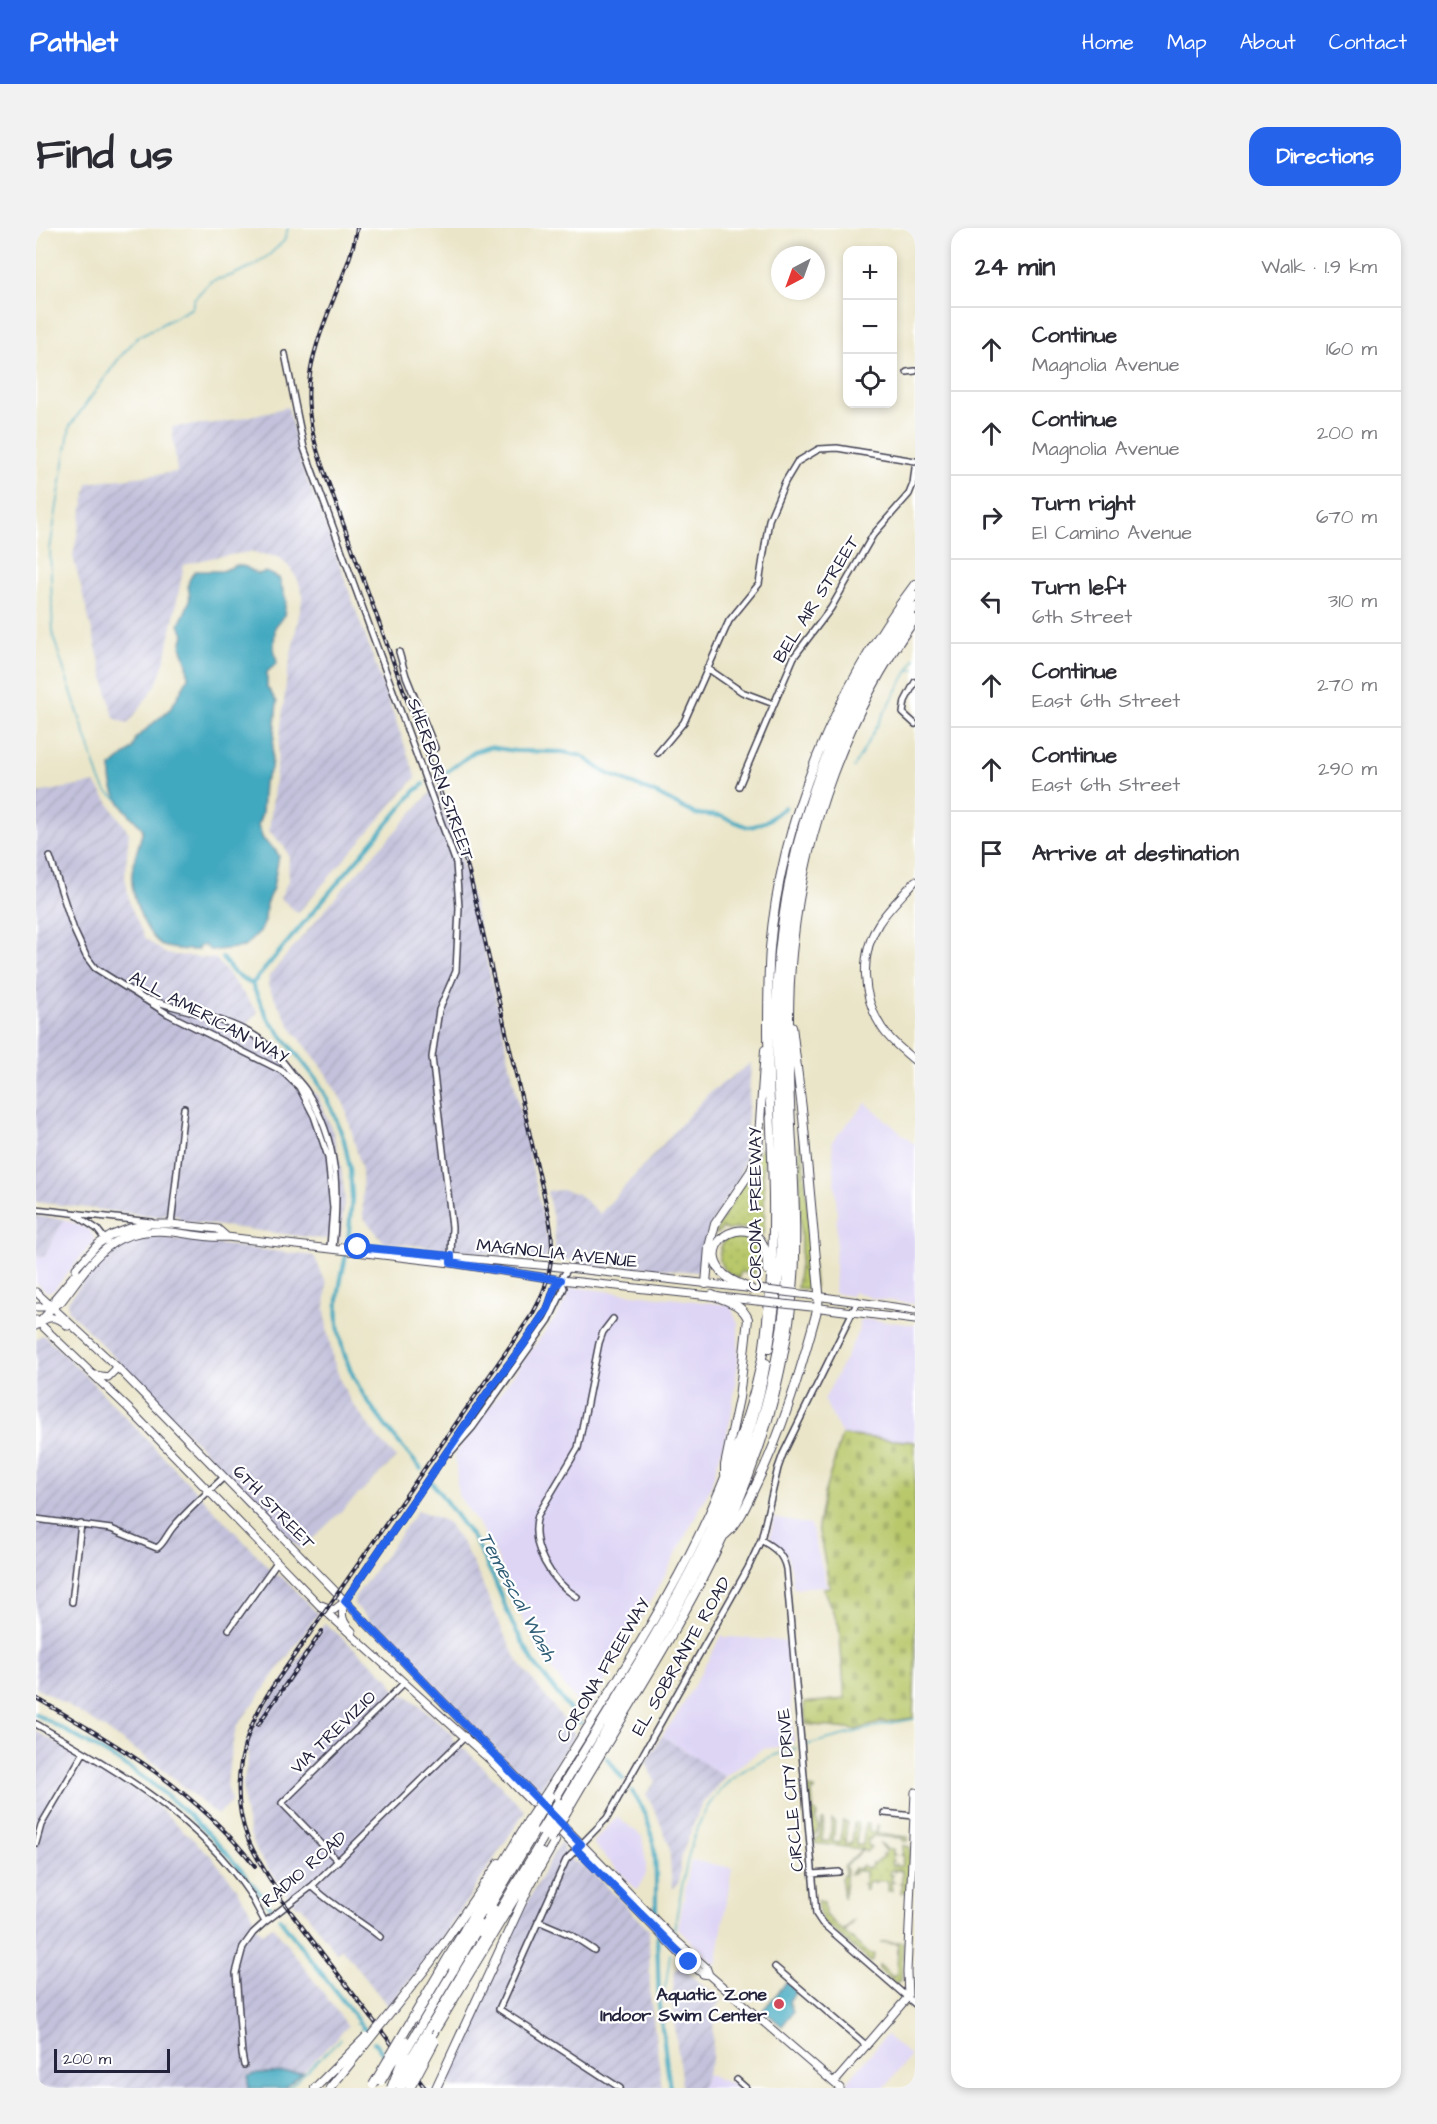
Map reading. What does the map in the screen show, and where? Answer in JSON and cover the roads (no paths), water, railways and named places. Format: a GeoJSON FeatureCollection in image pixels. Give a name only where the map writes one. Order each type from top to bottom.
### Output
{"type":"FeatureCollection","features":[{"type":"Feature","properties":{"kind":"highway","name":"CORONA FREEWAY"},"geometry":{"type":"LineString","coordinates":[[433,2039],[557,1801],[600,1728],[693,1548],[724,1482],[754,1392],[762,1361],[774,1251],[768,1031],[770,948],[785,859],[818,754],[845,695],[886,623],[915,584]]}},
{"type":"Feature","properties":{"kind":"highway"},"geometry":{"type":"LineString","coordinates":[[832,738],[871,661],[915,595]]}},
{"type":"Feature","properties":{"kind":"highway"},"geometry":{"type":"LineString","coordinates":[[393,2088],[557,1801],[721,1526],[748,1459],[770,1389],[787,1280],[789,1229],[782,1068],[783,970],[795,884],[823,786],[850,715],[887,649],[915,607]]}},
{"type":"Feature","properties":{"kind":"highway","name":"CORONA FREEWAY"},"geometry":{"type":"LineString","coordinates":[[376,2086],[507,1857],[541,1832],[559,1834],[561,1823],[557,1801],[600,1728],[678,1624],[722,1539],[747,1481],[766,1427],[780,1371],[790,1316],[795,1260],[789,1010],[792,946],[798,903],[828,788],[851,730],[886,663],[915,619]]}},
{"type":"Feature","properties":{"kind":"highway"},"geometry":{"type":"LineString","coordinates":[[600,1728],[693,1572],[744,1451],[761,1392],[773,1324],[781,1247],[776,1035],[780,940],[792,861],[845,695]]}},
{"type":"Feature","properties":{"kind":"highway"},"geometry":{"type":"LineString","coordinates":[[795,884],[812,844]]}},
{"type":"Feature","properties":{"kind":"highway"},"geometry":{"type":"LineString","coordinates":[[722,1539],[736,1526],[769,1457],[788,1410],[818,1296],[803,1117],[795,1040],[789,1010]]}},
{"type":"Feature","properties":{"kind":"highway"},"geometry":{"type":"LineString","coordinates":[[706,1284],[709,1247],[715,1224],[751,1171],[759,1151],[764,1058],[768,1031]]}},
{"type":"Feature","properties":{"kind":"highway"},"geometry":{"type":"LineString","coordinates":[[755,1289],[728,1279],[715,1261],[716,1249],[721,1239],[728,1233],[747,1230],[754,1234],[766,1248],[768,1263],[765,1315],[767,1325]]}},
{"type":"Feature","properties":{"kind":"highway"},"geometry":{"type":"LineString","coordinates":[[712,1295],[734,1303],[744,1310],[748,1319],[739,1398],[725,1465],[724,1482]]}},
{"type":"Feature","properties":{"kind":"highway"},"geometry":{"type":"LineString","coordinates":[[393,2088],[406,2050],[541,1832]]}},
{"type":"Feature","properties":{"kind":"highway"},"geometry":{"type":"LineString","coordinates":[[413,2021],[541,1832]]}},
{"type":"Feature","properties":{"kind":"highway"},"geometry":{"type":"LineString","coordinates":[[436,2088],[530,1885],[541,1832]]}},
{"type":"Feature","properties":{"kind":"highway"},"geometry":{"type":"LineString","coordinates":[[330,2088],[354,2053],[407,1992],[448,1938],[496,1866],[507,1857]]}},
{"type":"Feature","properties":{"kind":"highway"},"geometry":{"type":"LineString","coordinates":[[401,2088],[433,2039]]}},
{"type":"Feature","properties":{"kind":"highway"},"geometry":{"type":"LineString","coordinates":[[410,2088],[433,2039]]}},
{"type":"Feature","properties":{"kind":"highway"},"geometry":{"type":"LineString","coordinates":[[315,2088],[354,2053]]}},
{"type":"Feature","properties":{"kind":"main road"},"geometry":{"type":"LineString","coordinates":[[915,881],[878,925],[867,951],[865,973],[868,996],[882,1028],[892,1041],[915,1061]]}},
{"type":"Feature","properties":{"kind":"main road","name":"MAGNOLIA AVENUE"},"geometry":{"type":"LineString","coordinates":[[53,1307],[56,1298],[76,1273],[76,1268],[98,1244],[107,1242],[130,1228],[150,1224],[170,1228],[218,1229],[227,1236],[755,1289],[915,1310]]}},
{"type":"Feature","properties":{"kind":"main road","name":"MAGNOLIA AVENUE"},"geometry":{"type":"LineString","coordinates":[[37,1323],[61,1302],[107,1242]]}},
{"type":"Feature","properties":{"kind":"main road","name":"MAGNOLIA AVENUE"},"geometry":{"type":"LineString","coordinates":[[451,1259],[561,1280],[712,1295],[915,1320]]}},
{"type":"Feature","properties":{"kind":"main road"},"geometry":{"type":"LineString","coordinates":[[36,1290],[51,1296],[76,1268]]}},
{"type":"Feature","properties":{"kind":"main road"},"geometry":{"type":"LineString","coordinates":[[706,1284],[712,1295]]}},
{"type":"Feature","properties":{"kind":"main road"},"geometry":{"type":"LineString","coordinates":[[36,1290],[53,1307]]}},
{"type":"Feature","properties":{"kind":"main road"},"geometry":{"type":"LineString","coordinates":[[36,1307],[53,1307]]}},
{"type":"Feature","properties":{"kind":"main road","name":"6TH STREET"},"geometry":{"type":"LineString","coordinates":[[53,1307],[117,1368],[431,1692],[471,1730],[579,1847]]}},
{"type":"Feature","properties":{"kind":"main road"},"geometry":{"type":"LineString","coordinates":[[37,1323],[48,1318],[56,1318],[65,1323],[85,1342],[99,1350]]}},
{"type":"Feature","properties":{"kind":"main road","name":"6TH STREET"},"geometry":{"type":"LineString","coordinates":[[37,1323],[129,1409],[311,1596],[492,1762],[579,1847]]}},
{"type":"Feature","properties":{"kind":"main road"},"geometry":{"type":"LineString","coordinates":[[90,1372],[99,1377],[108,1377],[117,1368]]}},
{"type":"Feature","properties":{"kind":"main road"},"geometry":{"type":"LineString","coordinates":[[311,1596],[321,1605],[334,1610],[345,1601]]}},
{"type":"Feature","properties":{"kind":"main road"},"geometry":{"type":"LineString","coordinates":[[345,1601],[342,1609],[344,1621],[374,1656]]}},
{"type":"Feature","properties":{"kind":"main road"},"geometry":{"type":"LineString","coordinates":[[579,1847],[706,1967],[709,1975],[835,2086],[908,1998],[912,1941],[915,1792]]}},
{"type":"Feature","properties":{"kind":"main road"},"geometry":{"type":"LineString","coordinates":[[579,1847],[667,1941],[703,1974],[709,1975]]}},
{"type":"Feature","properties":{"kind":"street","name":"SHERBORN STREET"},"geometry":{"type":"LineString","coordinates":[[285,354],[304,448],[456,863],[459,908],[456,971],[439,1010],[432,1057],[453,1227],[451,1259]]}},
{"type":"Feature","properties":{"kind":"street"},"geometry":{"type":"LineString","coordinates":[[907,372],[915,371]]}},
{"type":"Feature","properties":{"kind":"street"},"geometry":{"type":"LineString","coordinates":[[658,753],[684,722],[729,621],[759,584],[769,520],[785,482],[797,462],[819,449],[837,448],[915,461]]}},
{"type":"Feature","properties":{"kind":"street","name":"BEL AIR STREET"},"geometry":{"type":"LineString","coordinates":[[739,786],[800,648],[828,613],[873,535],[909,494],[915,468]]}},
{"type":"Feature","properties":{"kind":"street"},"geometry":{"type":"LineString","coordinates":[[399,652],[406,676],[435,748]]}},
{"type":"Feature","properties":{"kind":"street"},"geometry":{"type":"LineString","coordinates":[[707,668],[742,692],[774,704]]}},
{"type":"Feature","properties":{"kind":"street"},"geometry":{"type":"LineString","coordinates":[[915,682],[905,701],[903,713],[915,724]]}},
{"type":"Feature","properties":{"kind":"street","name":"ALL AMERICAN WAY"},"geometry":{"type":"LineString","coordinates":[[50,857],[74,930],[86,956],[95,968],[142,999],[282,1071],[299,1087],[314,1116],[328,1157],[335,1248]]}},
{"type":"Feature","properties":{"kind":"street","name":"ALL AMERICAN WAY"},"geometry":{"type":"LineString","coordinates":[[142,999],[247,1031],[266,1043],[290,1071],[310,1097],[332,1153],[338,1193],[335,1248]]}},
{"type":"Feature","properties":{"kind":"street"},"geometry":{"type":"LineString","coordinates":[[36,1209],[170,1228],[184,1108]]}},
{"type":"Feature","properties":{"kind":"street"},"geometry":{"type":"LineString","coordinates":[[75,1214],[91,1224],[107,1242]]}},
{"type":"Feature","properties":{"kind":"street"},"geometry":{"type":"LineString","coordinates":[[345,1601],[488,1392],[536,1327],[548,1308],[555,1287],[568,1269]]}},
{"type":"Feature","properties":{"kind":"street","name":"EL SOBRANTE ROAD"},"geometry":{"type":"LineString","coordinates":[[620,2088],[499,2009],[566,1860],[608,1818],[748,1568],[761,1540],[783,1454],[858,1301]]}},
{"type":"Feature","properties":{"kind":"street"},"geometry":{"type":"LineString","coordinates":[[577,1597],[560,1583],[547,1563],[537,1545],[535,1526],[538,1515],[578,1448],[599,1343],[603,1332],[613,1319]]}},
{"type":"Feature","properties":{"kind":"street"},"geometry":{"type":"LineString","coordinates":[[36,1519],[81,1524],[123,1533],[157,1548],[161,1546],[179,1521],[224,1477]]}},
{"type":"Feature","properties":{"kind":"street"},"geometry":{"type":"LineString","coordinates":[[72,1602],[81,1524]]}},
{"type":"Feature","properties":{"kind":"street","name":"CIRCLE CITY DRIVE"},"geometry":{"type":"LineString","coordinates":[[761,1540],[773,1547],[786,1569],[812,1874],[818,1919],[915,2004]]}},
{"type":"Feature","properties":{"kind":"street"},"geometry":{"type":"LineString","coordinates":[[229,1629],[277,1562]]}},
{"type":"Feature","properties":{"kind":"street","name":"VIA TREVIZIO"},"geometry":{"type":"LineString","coordinates":[[338,1861],[282,1803],[404,1683]]}},
{"type":"Feature","properties":{"kind":"street"},"geometry":{"type":"LineString","coordinates":[[36,1724],[132,1781],[191,1828],[235,1876],[249,1894],[265,1922]]}},
{"type":"Feature","properties":{"kind":"street","name":"RADIO ROAD"},"geometry":{"type":"LineString","coordinates":[[244,2065],[236,1969],[243,1947],[265,1922],[312,1886],[471,1730]]}},
{"type":"Feature","properties":{"kind":"street"},"geometry":{"type":"LineString","coordinates":[[36,1843],[39,1823],[84,1752]]}},
{"type":"Feature","properties":{"kind":"street"},"geometry":{"type":"LineString","coordinates":[[884,1813],[914,1816]]}},
{"type":"Feature","properties":{"kind":"street"},"geometry":{"type":"LineString","coordinates":[[812,1874],[839,1872]]}},
{"type":"Feature","properties":{"kind":"street"},"geometry":{"type":"LineString","coordinates":[[312,1886],[323,1897],[362,1922],[380,1937]]}},
{"type":"Feature","properties":{"kind":"street"},"geometry":{"type":"LineString","coordinates":[[538,1921],[571,1935],[594,1950]]}},
{"type":"Feature","properties":{"kind":"street"},"geometry":{"type":"LineString","coordinates":[[776,1966],[867,2046]]}},
{"type":"Feature","properties":{"kind":"street"},"geometry":{"type":"LineString","coordinates":[[737,2080],[746,2088]]}},
{"type":"Feature","properties":{"kind":"water"},"geometry":{"type":"Polygon","coordinates":[[[237,565],[246,567],[257,574],[266,572],[279,578],[286,600],[284,616],[275,627],[274,648],[277,663],[267,672],[267,687],[277,702],[271,769],[264,782],[262,813],[258,825],[263,839],[279,856],[273,888],[266,904],[265,921],[261,930],[244,947],[210,950],[204,945],[198,947],[198,950],[174,949],[166,947],[152,935],[137,904],[132,874],[143,829],[124,809],[115,795],[112,787],[111,767],[132,749],[136,738],[171,708],[188,678],[187,664],[181,646],[184,634],[179,625],[189,602],[188,584],[191,577],[195,571],[222,571],[237,565]]]}},
{"type":"Feature","properties":{"kind":"water","name":"Aquatic Zone Indoor Swim Center"},"geometry":{"type":"Polygon","coordinates":[[[787,1982],[796,1992],[789,2001],[793,2012],[782,2026],[763,2010],[787,1982]]]}},
{"type":"Feature","properties":{"kind":"water"},"geometry":{"type":"Polygon","coordinates":[[[303,2072],[285,2088],[248,2088],[248,2076],[258,2073],[303,2072]]]}},
{"type":"Feature","properties":{"kind":"waterway"},"geometry":{"type":"LineString","coordinates":[[117,799],[106,791],[100,780],[53,636],[50,549],[70,426],[120,357],[138,337],[192,308],[194,299],[211,281],[253,266],[269,255],[284,241],[288,228]]}},
{"type":"Feature","properties":{"kind":"waterway"},"geometry":{"type":"LineString","coordinates":[[854,767],[915,658]]}},
{"type":"Feature","properties":{"kind":"waterway"},"geometry":{"type":"LineString","coordinates":[[907,671],[915,669]]}},
{"type":"Feature","properties":{"kind":"waterway"},"geometry":{"type":"LineString","coordinates":[[440,777],[474,752],[489,747],[515,751],[563,752],[582,756],[604,772],[659,795],[695,814],[720,816],[748,827],[767,821],[785,807]]}},
{"type":"Feature","properties":{"kind":"waterway"},"geometry":{"type":"LineString","coordinates":[[252,984],[415,791],[424,784]]}},
{"type":"Feature","properties":{"kind":"waterway","name":"Temescal Wash"},"geometry":{"type":"LineString","coordinates":[[222,958],[234,973],[252,984],[267,1017],[317,1080],[333,1111],[344,1140],[350,1168],[352,1197],[348,1242]]}},
{"type":"Feature","properties":{"kind":"waterway","name":"Temescal Wash"},"geometry":{"type":"LineString","coordinates":[[346,1255],[338,1300],[338,1325],[343,1349],[362,1392],[390,1432],[421,1469]]}},
{"type":"Feature","properties":{"kind":"waterway","name":"Temescal Wash"},"geometry":{"type":"LineString","coordinates":[[431,1481],[475,1541],[512,1623],[534,1663],[580,1723]]}},
{"type":"Feature","properties":{"kind":"waterway"},"geometry":{"type":"LineString","coordinates":[[36,1714],[131,1769],[171,1799],[225,1851],[273,1910]]}},
{"type":"Feature","properties":{"kind":"waterway"},"geometry":{"type":"LineString","coordinates":[[806,1745],[914,1719]]}},
{"type":"Feature","properties":{"kind":"waterway"},"geometry":{"type":"LineString","coordinates":[[674,1929],[693,1839],[703,1815],[717,1794],[736,1776],[762,1761],[796,1748]]}},
{"type":"Feature","properties":{"kind":"waterway","name":"Temescal Wash"},"geometry":{"type":"LineString","coordinates":[[607,1758],[623,1779]]}},
{"type":"Feature","properties":{"kind":"waterway","name":"Temescal Wash"},"geometry":{"type":"LineString","coordinates":[[632,1791],[642,1807],[653,1838],[656,1869],[656,1920]]}},
{"type":"Feature","properties":{"kind":"waterway"},"geometry":{"type":"LineString","coordinates":[[279,1918],[366,2031]]}},
{"type":"Feature","properties":{"kind":"waterway","name":"Temescal Wash"},"geometry":{"type":"LineString","coordinates":[[657,1931],[659,2004],[670,2088]]}},
{"type":"Feature","properties":{"kind":"waterway"},"geometry":{"type":"LineString","coordinates":[[659,2004],[666,1984],[670,1954]]}},
{"type":"Feature","properties":{"kind":"waterway"},"geometry":{"type":"LineString","coordinates":[[289,2088],[340,2039]]}},
{"type":"Feature","properties":{"kind":"waterway"},"geometry":{"type":"LineString","coordinates":[[374,2042],[384,2055]]}},
{"type":"Feature","properties":{"kind":"railway"},"geometry":{"type":"LineString","coordinates":[[280,1895],[255,1854],[242,1820],[239,1800],[241,1761],[252,1724],[271,1689],[533,1313],[544,1290],[550,1266],[552,1242],[549,1217],[468,868],[323,468],[310,422],[308,402],[312,363],[317,343],[350,255],[357,228]]}},
{"type":"Feature","properties":{"kind":"railway"},"geometry":{"type":"LineString","coordinates":[[258,1725],[322,1631]]}},
{"type":"Feature","properties":{"kind":"railway"},"geometry":{"type":"LineString","coordinates":[[36,1698],[154,1771],[207,1814],[255,1866]]}},
{"type":"Feature","properties":{"kind":"railway"},"geometry":{"type":"LineString","coordinates":[[274,1890],[425,2088]]}},
{"type":"Feature","properties":{"kind":"place","name":"Aquatic Zone Indoor Swim Center"},"geometry":{"type":"Point","coordinates":[779,2004]}}]}
